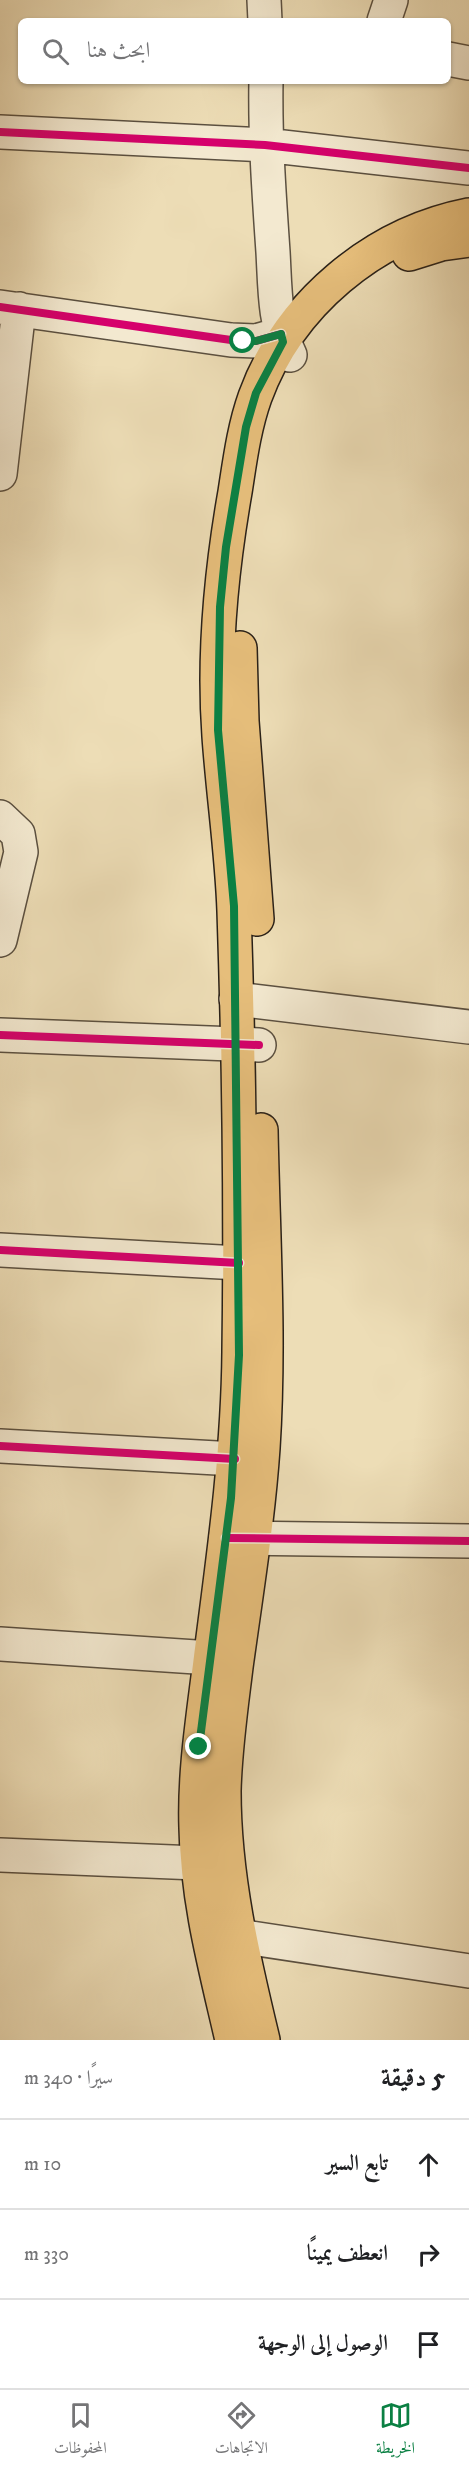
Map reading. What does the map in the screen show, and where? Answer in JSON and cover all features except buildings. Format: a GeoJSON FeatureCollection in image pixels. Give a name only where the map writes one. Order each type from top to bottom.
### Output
{"type":"FeatureCollection","features":[{"type":"Feature","properties":{"kind":"main road"},"geometry":{"type":"LineString","coordinates":[[232,2040],[207,1930],[197,1863],[196,1786],[211,1658],[240,1538],[259,1492],[265,1398],[247,1000],[234,906],[218,730],[220,607],[226,547],[246,427],[256,393],[310,305],[336,280],[363,259],[392,242],[423,228],[469,215]]}},
{"type":"Feature","properties":{"kind":"main road"},"geometry":{"type":"LineString","coordinates":[[285,344],[309,330],[322,314],[354,284],[380,267],[410,253],[441,244],[469,240]]}},
{"type":"Feature","properties":{"kind":"main road"},"geometry":{"type":"LineString","coordinates":[[248,1045],[239,1263],[239,1355],[235,1459],[240,1538],[225,1781],[226,1839],[238,1936],[263,2040]]}},
{"type":"Feature","properties":{"kind":"street"},"geometry":{"type":"LineString","coordinates":[[264,0],[265,18]]}},
{"type":"Feature","properties":{"kind":"street"},"geometry":{"type":"LineString","coordinates":[[385,18],[391,0]]}},
{"type":"Feature","properties":{"kind":"street"},"geometry":{"type":"LineString","coordinates":[[451,60],[469,63]]}},
{"type":"Feature","properties":{"kind":"street"},"geometry":{"type":"LineString","coordinates":[[0,474],[9,308],[231,340],[285,344],[276,296],[265,145],[266,84]]}},
{"type":"Feature","properties":{"kind":"street"},"geometry":{"type":"LineString","coordinates":[[0,132],[265,145],[469,168]]}},
{"type":"Feature","properties":{"kind":"street"},"geometry":{"type":"LineString","coordinates":[[0,818],[18,834],[21,852],[0,940]]}},
{"type":"Feature","properties":{"kind":"street"},"geometry":{"type":"LineString","coordinates":[[247,1000],[469,1027]]}},
{"type":"Feature","properties":{"kind":"street"},"geometry":{"type":"LineString","coordinates":[[0,1035],[248,1045]]}},
{"type":"Feature","properties":{"kind":"street"},"geometry":{"type":"LineString","coordinates":[[0,1250],[239,1263]]}},
{"type":"Feature","properties":{"kind":"street"},"geometry":{"type":"LineString","coordinates":[[0,1446],[235,1459]]}},
{"type":"Feature","properties":{"kind":"street"},"geometry":{"type":"LineString","coordinates":[[240,1538],[469,1541]]}},
{"type":"Feature","properties":{"kind":"street"},"geometry":{"type":"LineString","coordinates":[[0,1644],[211,1658]]}},
{"type":"Feature","properties":{"kind":"street"},"geometry":{"type":"LineString","coordinates":[[0,1855],[197,1863]]}},
{"type":"Feature","properties":{"kind":"street"},"geometry":{"type":"LineString","coordinates":[[238,1936],[469,1971]]}},
{"type":"Feature","properties":{"kind":"cycle path"},"geometry":{"type":"LineString","coordinates":[[0,132],[265,145],[469,168]]}},
{"type":"Feature","properties":{"kind":"cycle path"},"geometry":{"type":"LineString","coordinates":[[0,307],[231,340],[256,341],[281,334]]}},
{"type":"Feature","properties":{"kind":"cycle path"},"geometry":{"type":"LineString","coordinates":[[0,1035],[259,1045]]}},
{"type":"Feature","properties":{"kind":"cycle path"},"geometry":{"type":"LineString","coordinates":[[0,1250],[239,1263]]}},
{"type":"Feature","properties":{"kind":"cycle path"},"geometry":{"type":"LineString","coordinates":[[0,1446],[235,1459]]}},
{"type":"Feature","properties":{"kind":"cycle path"},"geometry":{"type":"LineString","coordinates":[[226,1538],[469,1541]]}},
{"type":"Feature","properties":{"kind":"route"},"geometry":{"type":"LineString","coordinates":[[199,1747],[235,1459],[239,1355],[234,906],[218,730],[220,607],[226,547],[246,427],[256,393],[283,342],[281,334],[256,341],[243,341]]}}]}
